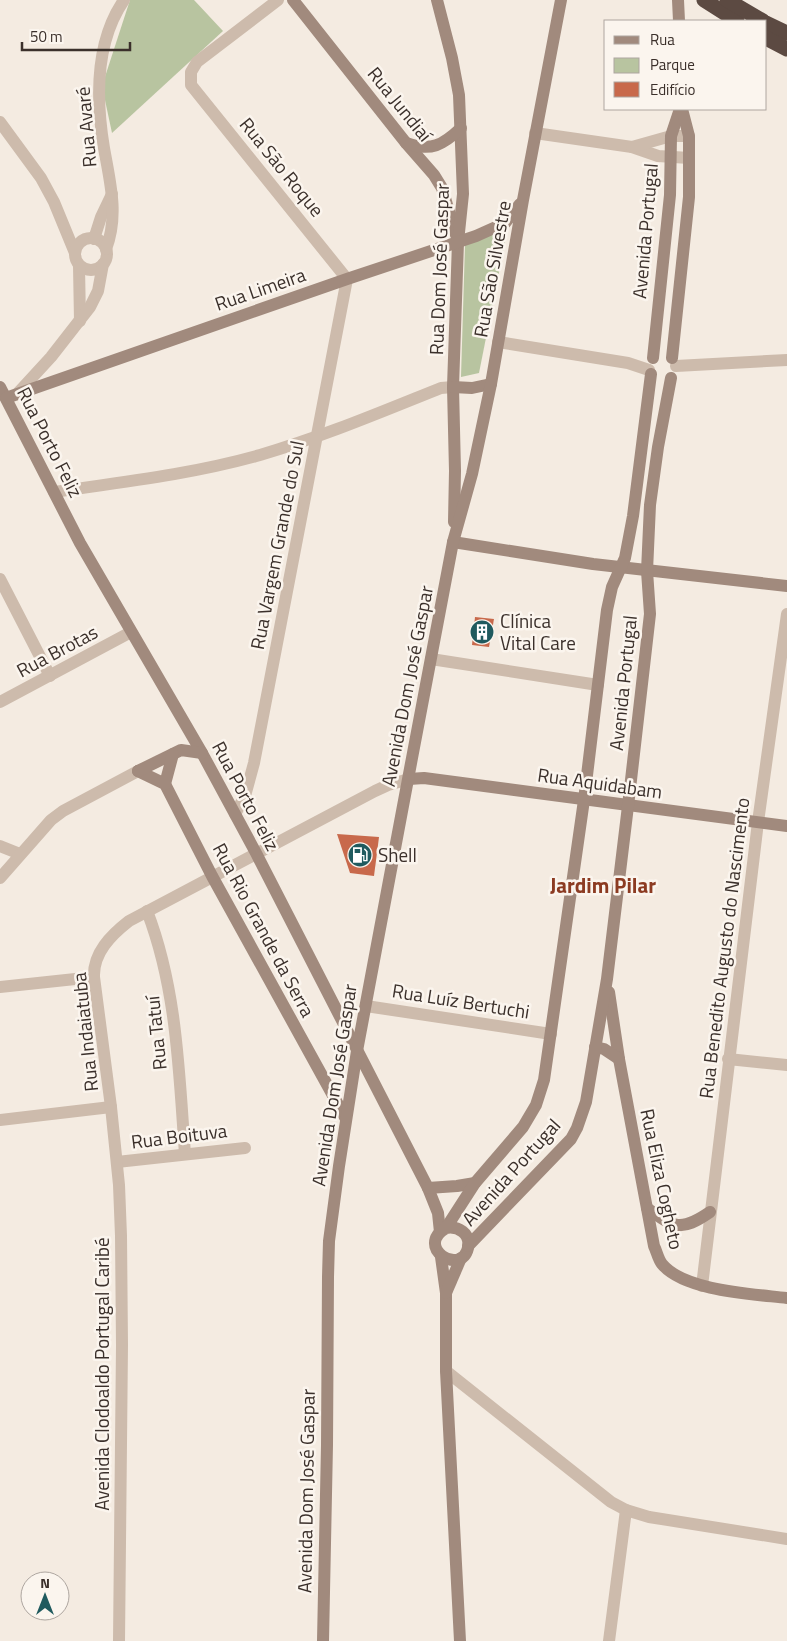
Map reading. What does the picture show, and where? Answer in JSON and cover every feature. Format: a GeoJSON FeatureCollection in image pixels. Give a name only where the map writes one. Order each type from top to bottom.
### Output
{"type":"FeatureCollection","features":[{"type":"Feature","properties":{"kind":"highway"},"geometry":{"type":"LineString","coordinates":[[704,0],[735,20]]}},
{"type":"Feature","properties":{"kind":"highway"},"geometry":{"type":"LineString","coordinates":[[727,0],[761,20]]}},
{"type":"Feature","properties":{"kind":"highway"},"geometry":{"type":"LineString","coordinates":[[767,23],[787,33]]}},
{"type":"Feature","properties":{"kind":"highway"},"geometry":{"type":"LineString","coordinates":[[767,39],[787,49]]}},
{"type":"Feature","properties":{"kind":"street","name":"Rua Avaré"},"geometry":{"type":"LineString","coordinates":[[106,249],[113,221],[112,194],[100,122],[99,86],[105,46],[112,25],[124,0]]}},
{"type":"Feature","properties":{"kind":"street","name":"Rua São Roque"},"geometry":{"type":"LineString","coordinates":[[278,0],[200,58],[193,68],[190,78],[192,85],[347,279]]}},
{"type":"Feature","properties":{"kind":"street","name":"Rua Jundiaí"},"geometry":{"type":"LineString","coordinates":[[293,0],[406,143],[434,175],[442,188],[458,242]]}},
{"type":"Feature","properties":{"kind":"street","name":"Rua Dom José Gaspar"},"geometry":{"type":"LineString","coordinates":[[437,0],[459,95],[463,194],[458,242],[453,388],[455,471],[453,542]]}},
{"type":"Feature","properties":{"kind":"street","name":"Rua São Silvestre"},"geometry":{"type":"LineString","coordinates":[[453,542],[472,474],[491,384],[522,200],[561,0]]}},
{"type":"Feature","properties":{"kind":"street"},"geometry":{"type":"LineString","coordinates":[[678,0],[679,20]]}},
{"type":"Feature","properties":{"kind":"street","name":"Avenida Portugal"},"geometry":{"type":"LineString","coordinates":[[443,1230],[476,1183],[523,1127],[536,1105],[544,1080],[584,800],[609,597],[625,558],[633,516],[670,195],[670,136],[681,110]]}},
{"type":"Feature","properties":{"kind":"street","name":"Avenida Portugal"},"geometry":{"type":"LineString","coordinates":[[674,362],[689,196],[689,136],[681,110]]}},
{"type":"Feature","properties":{"kind":"street"},"geometry":{"type":"LineString","coordinates":[[0,122],[5,133],[41,178],[64,224],[79,266],[80,321]]}},
{"type":"Feature","properties":{"kind":"street"},"geometry":{"type":"LineString","coordinates":[[406,143],[429,147],[440,145],[448,141],[461,128]]}},
{"type":"Feature","properties":{"kind":"street"},"geometry":{"type":"LineString","coordinates":[[535,133],[632,147],[670,158],[689,158]]}},
{"type":"Feature","properties":{"kind":"street"},"geometry":{"type":"LineString","coordinates":[[632,147],[670,136],[689,136]]}},
{"type":"Feature","properties":{"kind":"street"},"geometry":{"type":"LineString","coordinates":[[75,253],[79,244],[91,239],[112,194]]}},
{"type":"Feature","properties":{"kind":"street"},"geometry":{"type":"LineString","coordinates":[[517,237],[505,223],[522,200]]}},
{"type":"Feature","properties":{"kind":"street","name":"Rua Limeira"},"geometry":{"type":"LineString","coordinates":[[6,395],[458,242],[505,223]]}},
{"type":"Feature","properties":{"kind":"street"},"geometry":{"type":"LineString","coordinates":[[6,395],[56,351],[80,321],[95,298],[107,254],[106,249],[99,240],[91,239],[64,224]]}},
{"type":"Feature","properties":{"kind":"street"},"geometry":{"type":"LineString","coordinates":[[79,266],[89,270],[100,268],[104,264]]}},
{"type":"Feature","properties":{"kind":"street","name":"Rua Vargem Grande do Sul"},"geometry":{"type":"LineString","coordinates":[[235,814],[245,796],[254,763],[347,279]]}},
{"type":"Feature","properties":{"kind":"street"},"geometry":{"type":"LineString","coordinates":[[498,342],[651,366]]}},
{"type":"Feature","properties":{"kind":"street"},"geometry":{"type":"LineString","coordinates":[[651,366],[660,355],[674,362],[787,360]]}},
{"type":"Feature","properties":{"kind":"street"},"geometry":{"type":"LineString","coordinates":[[651,366],[658,380],[667,380],[674,375],[674,362]]}},
{"type":"Feature","properties":{"kind":"street","name":"Avenida Portugal"},"geometry":{"type":"LineString","coordinates":[[468,1246],[571,1139],[586,1102],[607,979],[628,806],[650,614],[647,570],[650,505],[671,378]]}},
{"type":"Feature","properties":{"kind":"street"},"geometry":{"type":"LineString","coordinates":[[54,492],[212,466],[258,455],[317,438],[441,388],[472,388],[491,384]]}},
{"type":"Feature","properties":{"kind":"street","name":"Rua Porto Feliz"},"geometry":{"type":"LineString","coordinates":[[6,395],[80,543],[202,753],[256,853],[428,1188],[443,1230]]}},
{"type":"Feature","properties":{"kind":"street"},"geometry":{"type":"LineString","coordinates":[[453,542],[621,567],[787,586]]}},
{"type":"Feature","properties":{"kind":"street","name":"Avenida Dom José Gaspar"},"geometry":{"type":"LineString","coordinates":[[323,1641],[328,1277],[333,1204],[357,1052],[453,542]]}},
{"type":"Feature","properties":{"kind":"street"},"geometry":{"type":"LineString","coordinates":[[0,579],[50,676]]}},
{"type":"Feature","properties":{"kind":"street","name":"Rua Benedito Augusto do Nascimento"},"geometry":{"type":"LineString","coordinates":[[702,1286],[728,1059],[787,614]]}},
{"type":"Feature","properties":{"kind":"street","name":"Rua Brotas"},"geometry":{"type":"LineString","coordinates":[[0,702],[131,632]]}},
{"type":"Feature","properties":{"kind":"street"},"geometry":{"type":"LineString","coordinates":[[431,659],[598,685]]}},
{"type":"Feature","properties":{"kind":"street"},"geometry":{"type":"LineString","coordinates":[[138,771],[165,784],[177,752],[184,722]]}},
{"type":"Feature","properties":{"kind":"street"},"geometry":{"type":"LineString","coordinates":[[0,878],[51,820],[63,811],[177,752],[202,753]]}},
{"type":"Feature","properties":{"kind":"street","name":"Rua Aquidabam"},"geometry":{"type":"LineString","coordinates":[[409,779],[424,778],[787,826]]}},
{"type":"Feature","properties":{"kind":"street","name":"Rua Indaiatuba"},"geometry":{"type":"LineString","coordinates":[[111,1107],[94,969],[97,958],[105,944],[116,931],[147,911],[381,788],[409,779]]}},
{"type":"Feature","properties":{"kind":"street","name":"Rua Rio Grande da Serra"},"geometry":{"type":"LineString","coordinates":[[165,784],[212,876],[346,1120]]}},
{"type":"Feature","properties":{"kind":"street"},"geometry":{"type":"LineString","coordinates":[[0,846],[20,854]]}},
{"type":"Feature","properties":{"kind":"street","name":"Rua Tatuí"},"geometry":{"type":"LineString","coordinates":[[147,911],[162,953],[169,983],[176,1030],[185,1154]]}},
{"type":"Feature","properties":{"kind":"street"},"geometry":{"type":"LineString","coordinates":[[0,987],[94,977]]}},
{"type":"Feature","properties":{"kind":"street","name":"Rua Eliza Cogheto"},"geometry":{"type":"LineString","coordinates":[[607,979],[619,1059],[654,1246],[661,1263],[674,1275],[702,1286],[787,1298]]}},
{"type":"Feature","properties":{"kind":"street","name":"Rua Luíz Bertuchi"},"geometry":{"type":"LineString","coordinates":[[366,1006],[551,1034]]}},
{"type":"Feature","properties":{"kind":"street"},"geometry":{"type":"LineString","coordinates":[[596,1047],[604,1049],[619,1059]]}},
{"type":"Feature","properties":{"kind":"street"},"geometry":{"type":"LineString","coordinates":[[728,1059],[787,1065]]}},
{"type":"Feature","properties":{"kind":"street"},"geometry":{"type":"LineString","coordinates":[[0,1120],[111,1107]]}},
{"type":"Feature","properties":{"kind":"street","name":"Avenida Clodoaldo Portugal Caribé"},"geometry":{"type":"LineString","coordinates":[[111,1107],[117,1162],[121,1236],[122,1345],[119,1641]]}},
{"type":"Feature","properties":{"kind":"street","name":"Rua Boituva"},"geometry":{"type":"LineString","coordinates":[[117,1162],[245,1148]]}},
{"type":"Feature","properties":{"kind":"street"},"geometry":{"type":"LineString","coordinates":[[428,1188],[476,1183]]}},
{"type":"Feature","properties":{"kind":"street"},"geometry":{"type":"LineString","coordinates":[[647,1208],[664,1221],[676,1225],[695,1223],[710,1212]]}},
{"type":"Feature","properties":{"kind":"street"},"geometry":{"type":"LineString","coordinates":[[446,1293],[468,1246],[465,1233],[453,1227],[443,1230],[436,1238],[435,1244],[441,1257],[446,1293],[446,1372],[460,1641]]}},
{"type":"Feature","properties":{"kind":"street"},"geometry":{"type":"LineString","coordinates":[[441,1257],[447,1260],[461,1258]]}},
{"type":"Feature","properties":{"kind":"street"},"geometry":{"type":"LineString","coordinates":[[446,1372],[611,1502],[626,1510],[649,1517],[787,1539]]}},
{"type":"Feature","properties":{"kind":"street"},"geometry":{"type":"LineString","coordinates":[[609,1641],[626,1510]]}},
{"type":"Feature","properties":{"kind":"green space"},"geometry":{"type":"Polygon","coordinates":[[[130,0],[194,0],[223,31],[112,133],[102,86],[130,0]]]}},
{"type":"Feature","properties":{"kind":"green space"},"geometry":{"type":"Polygon","coordinates":[[[508,227],[479,373],[461,377],[465,245],[508,227]]]}},
{"type":"Feature","properties":{"kind":"building","name":"Clínica Vital Care"},"geometry":{"type":"Polygon","coordinates":[[[475,617],[494,619],[489,647],[472,645],[475,617]]]}},
{"type":"Feature","properties":{"kind":"building","name":"Shell"},"geometry":{"type":"Polygon","coordinates":[[[337,834],[379,837],[374,876],[350,873],[337,834]]]}},
{"type":"Feature","properties":{"kind":"place","name":"Clínica Vital Care"},"geometry":{"type":"Point","coordinates":[482,632]}},
{"type":"Feature","properties":{"kind":"place","name":"Shell"},"geometry":{"type":"Point","coordinates":[360,855]}},
{"type":"Feature","properties":{"kind":"district","name":"Jardim Pilar"},"geometry":{"type":"Point","coordinates":[603,886]}}]}
